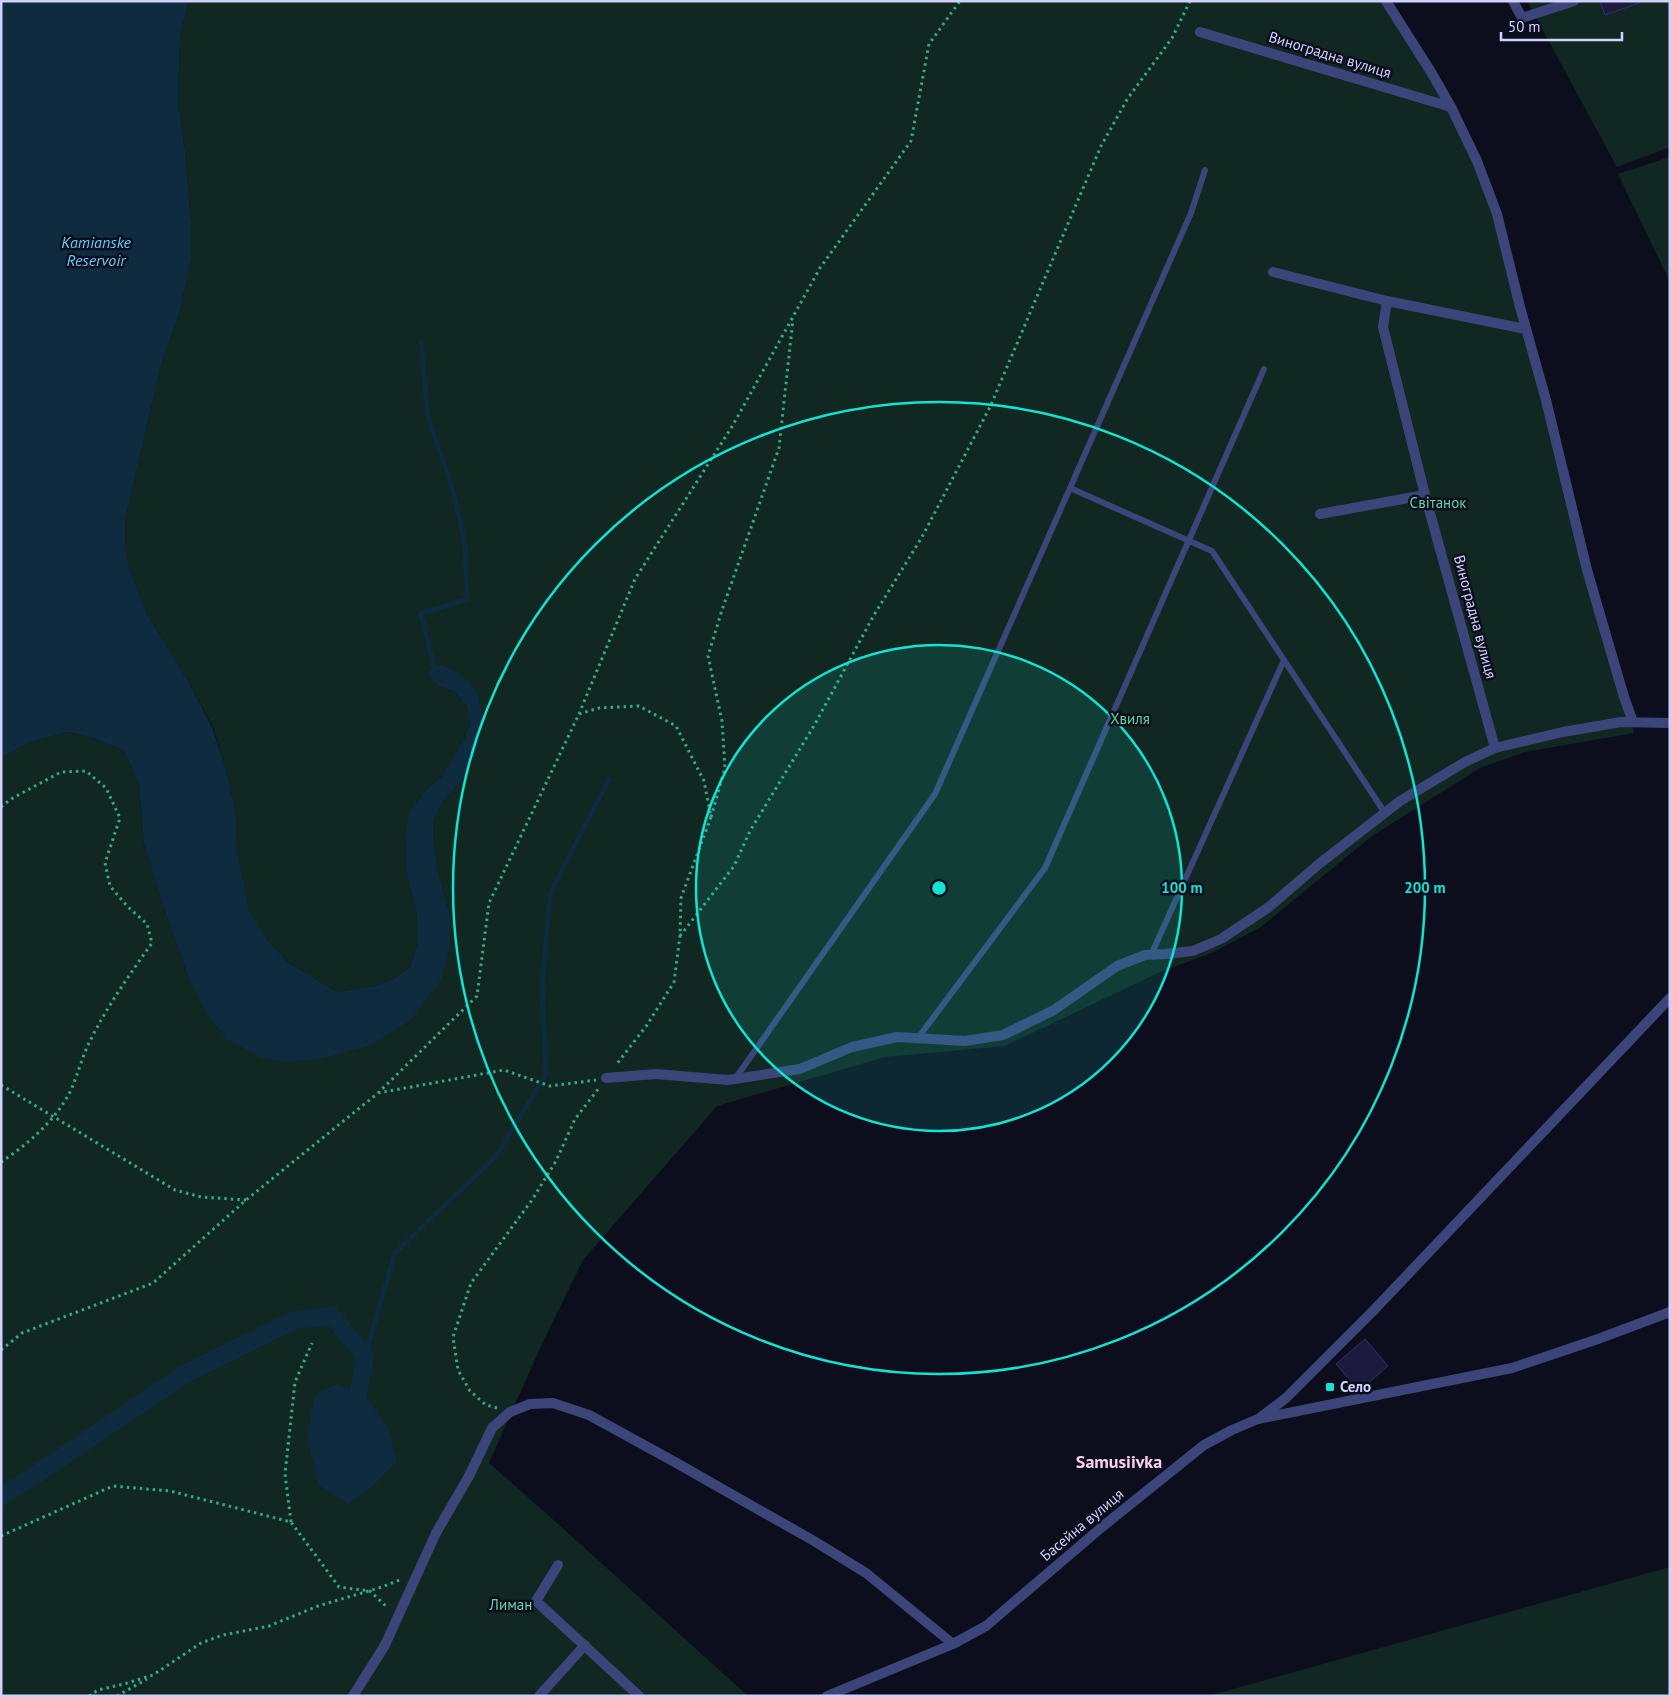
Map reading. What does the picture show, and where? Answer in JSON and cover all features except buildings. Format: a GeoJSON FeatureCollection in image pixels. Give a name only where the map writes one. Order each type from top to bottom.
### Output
{"type":"FeatureCollection","features":[{"type":"Feature","properties":{"kind":"street"},"geometry":{"type":"LineString","coordinates":[[1386,1],[1451,107],[1477,161],[1497,214],[1546,400],[1587,570],[1632,722]]}},
{"type":"Feature","properties":{"kind":"street"},"geometry":{"type":"LineString","coordinates":[[1513,1],[1522,18],[1574,1]]}},
{"type":"Feature","properties":{"kind":"street","name":"Виноградна вулиця"},"geometry":{"type":"LineString","coordinates":[[1200,32],[1451,107]]}},
{"type":"Feature","properties":{"kind":"street"},"geometry":{"type":"LineString","coordinates":[[1273,272],[1387,301],[1526,329]]}},
{"type":"Feature","properties":{"kind":"street","name":"Виноградна вулиця"},"geometry":{"type":"LineString","coordinates":[[1387,301],[1383,327],[1425,495],[1495,748]]}},
{"type":"Feature","properties":{"kind":"street"},"geometry":{"type":"LineString","coordinates":[[1320,514],[1425,495]]}},
{"type":"Feature","properties":{"kind":"street"},"geometry":{"type":"LineString","coordinates":[[606,1078],[656,1074],[728,1080],[800,1069],[852,1047],[897,1037],[965,1041],[1003,1035],[1054,1010],[1117,966],[1145,955],[1193,950],[1221,939],[1269,907],[1319,864],[1400,801],[1465,762],[1495,748],[1563,732],[1621,722],[1670,723]]}},
{"type":"Feature","properties":{"kind":"street"},"geometry":{"type":"LineString","coordinates":[[1258,1419],[1286,1398],[1373,1311],[1670,998]]}},
{"type":"Feature","properties":{"kind":"street"},"geometry":{"type":"LineString","coordinates":[[1258,1419],[1512,1368],[1670,1312]]}},
{"type":"Feature","properties":{"kind":"street"},"geometry":{"type":"LineString","coordinates":[[353,1696],[385,1645],[436,1533],[469,1476],[492,1428],[510,1412],[530,1404],[553,1403],[589,1416],[673,1460],[866,1573],[953,1644]]}},
{"type":"Feature","properties":{"kind":"street","name":"Басейна вулиця"},"geometry":{"type":"LineString","coordinates":[[827,1696],[953,1644],[986,1626],[1102,1527],[1204,1445],[1258,1419]]}},
{"type":"Feature","properties":{"kind":"street"},"geometry":{"type":"LineString","coordinates":[[558,1565],[536,1601],[639,1696]]}},
{"type":"Feature","properties":{"kind":"street"},"geometry":{"type":"LineString","coordinates":[[539,1696],[585,1645]]}},
{"type":"Feature","properties":{"kind":"lane"},"geometry":{"type":"LineString","coordinates":[[735,1079],[935,794],[1191,212],[1205,170]]}},
{"type":"Feature","properties":{"kind":"lane"},"geometry":{"type":"LineString","coordinates":[[918,1038],[1045,868],[1264,369]]}},
{"type":"Feature","properties":{"kind":"lane"},"geometry":{"type":"LineString","coordinates":[[1070,488],[1212,551],[1385,813]]}},
{"type":"Feature","properties":{"kind":"lane"},"geometry":{"type":"LineString","coordinates":[[1151,955],[1284,660]]}},
{"type":"Feature","properties":{"kind":"path"},"geometry":{"type":"LineString","coordinates":[[1,1350],[22,1333],[153,1283],[246,1200],[378,1093],[478,996],[489,903],[579,714],[635,579],[734,425],[820,268],[911,141],[929,44],[960,1]]}},
{"type":"Feature","properties":{"kind":"path"},"geometry":{"type":"LineString","coordinates":[[680,936],[734,866],[750,831],[815,724],[874,615],[922,536],[990,407],[1101,146],[1128,98],[1172,38],[1190,1]]}},
{"type":"Feature","properties":{"kind":"path"},"geometry":{"type":"LineString","coordinates":[[510,1412],[486,1405],[470,1391],[458,1370],[453,1337],[471,1283],[532,1200],[556,1161],[576,1119],[647,1025],[674,982],[680,936],[681,898],[711,817],[725,768],[722,721],[708,656],[722,610],[779,448],[793,317]]}},
{"type":"Feature","properties":{"kind":"path"},"geometry":{"type":"LineString","coordinates":[[579,714],[600,708],[639,706],[676,726],[704,781],[711,817]]}},
{"type":"Feature","properties":{"kind":"path"},"geometry":{"type":"LineString","coordinates":[[1,807],[11,798],[60,772],[86,771],[106,788],[120,818],[105,863],[110,886],[127,906],[147,924],[152,943],[120,988],[90,1040],[70,1092],[54,1117],[18,1151],[1,1162]]}},
{"type":"Feature","properties":{"kind":"path"},"geometry":{"type":"LineString","coordinates":[[378,1093],[504,1070],[550,1086],[606,1078]]}},
{"type":"Feature","properties":{"kind":"path"},"geometry":{"type":"LineString","coordinates":[[1,1085],[175,1190],[201,1197],[246,1200]]}},
{"type":"Feature","properties":{"kind":"path"},"geometry":{"type":"LineString","coordinates":[[312,1343],[294,1382],[284,1474],[291,1522],[339,1587],[370,1591],[397,1618]]}},
{"type":"Feature","properties":{"kind":"path"},"geometry":{"type":"LineString","coordinates":[[1,1536],[113,1486],[170,1491],[291,1522]]}},
{"type":"Feature","properties":{"kind":"path"},"geometry":{"type":"LineString","coordinates":[[117,1696],[201,1643],[223,1635],[269,1626],[318,1606],[370,1591],[418,1572]]}},
{"type":"Feature","properties":{"kind":"path"},"geometry":{"type":"LineString","coordinates":[[90,1696],[98,1690],[153,1675]]}},
{"type":"Feature","properties":{"kind":"green space"},"geometry":{"type":"Polygon","coordinates":[[[189,1],[1385,1],[1457,107],[1501,212],[1634,733],[1525,752],[1480,768],[1372,836],[1261,927],[1212,953],[1162,971],[1005,1046],[885,1057],[717,1106],[583,1260],[541,1346],[489,1463],[748,1696],[1,1696],[1,758],[30,742],[68,732],[89,737],[123,750],[139,783],[144,845],[189,979],[369,1046],[450,914],[439,876],[434,846],[433,823],[442,802],[460,783],[478,695],[439,686],[454,691],[466,705],[470,723],[464,739],[441,777],[426,790],[405,837],[406,871],[417,915],[417,945],[410,967],[393,979],[375,986],[337,992],[289,963],[268,941],[248,911],[237,850],[236,814],[226,768],[213,727],[187,679],[147,614],[126,555],[125,521],[162,361],[179,315],[191,261],[191,222],[185,150],[178,103],[180,36],[189,1]]]}},
{"type":"Feature","properties":{"kind":"green space"},"geometry":{"type":"Polygon","coordinates":[[[1527,1],[1670,1],[1670,147],[1617,167],[1527,1]]]}},
{"type":"Feature","properties":{"kind":"green space"},"geometry":{"type":"Polygon","coordinates":[[[1670,157],[1670,282],[1618,174],[1670,157]]]}},
{"type":"Feature","properties":{"kind":"green space"},"geometry":{"type":"Polygon","coordinates":[[[1670,1567],[1670,1696],[1208,1696],[1670,1567]]]}},
{"type":"Feature","properties":{"kind":"water","name":"Kamianske Reservoir"},"geometry":{"type":"Polygon","coordinates":[[[1,1],[189,1],[180,36],[178,103],[185,150],[191,222],[191,261],[179,315],[162,361],[125,521],[126,555],[147,614],[187,679],[212,727],[226,768],[236,814],[237,850],[249,911],[268,941],[289,963],[337,992],[375,986],[393,979],[410,967],[417,945],[417,915],[406,871],[405,837],[409,813],[426,790],[441,777],[464,739],[470,723],[466,705],[454,691],[439,686],[429,676],[430,671],[434,667],[442,665],[456,672],[470,682],[478,695],[483,718],[478,747],[460,783],[442,802],[433,823],[434,846],[439,876],[450,914],[450,946],[441,980],[411,1020],[369,1046],[323,1058],[287,1062],[260,1057],[227,1039],[208,1015],[189,979],[144,845],[139,783],[123,750],[89,737],[68,732],[30,742],[1,758],[1,1]]]}},
{"type":"Feature","properties":{"kind":"water"},"geometry":{"type":"Polygon","coordinates":[[[336,1384],[366,1396],[388,1428],[397,1461],[374,1485],[348,1504],[319,1485],[307,1437],[314,1397],[336,1384]]]}},
{"type":"Feature","properties":{"kind":"waterway"},"geometry":{"type":"LineString","coordinates":[[421,342],[428,418],[452,486],[465,545],[467,599],[421,614],[434,667]]}},
{"type":"Feature","properties":{"kind":"waterway"},"geometry":{"type":"LineString","coordinates":[[365,1356],[395,1253],[496,1156],[546,1074],[542,987],[550,894],[609,779]]}},
{"type":"Feature","properties":{"kind":"waterway"},"geometry":{"type":"LineString","coordinates":[[1,1496],[187,1373],[295,1320],[332,1316],[365,1356],[354,1417]]}},
{"type":"Feature","properties":{"kind":"place","name":"Село"},"geometry":{"type":"Point","coordinates":[1330,1387]}},
{"type":"Feature","properties":{"kind":"district","name":"Samusiivka"},"geometry":{"type":"Point","coordinates":[1119,1462]}},
{"type":"Feature","properties":{"kind":"park label","name":"Світанок"},"geometry":{"type":"Point","coordinates":[1438,503]}},
{"type":"Feature","properties":{"kind":"park label","name":"Хвиля"},"geometry":{"type":"Point","coordinates":[1130,719]}},
{"type":"Feature","properties":{"kind":"park label","name":"Лиман"},"geometry":{"type":"Point","coordinates":[511,1605]}}]}
